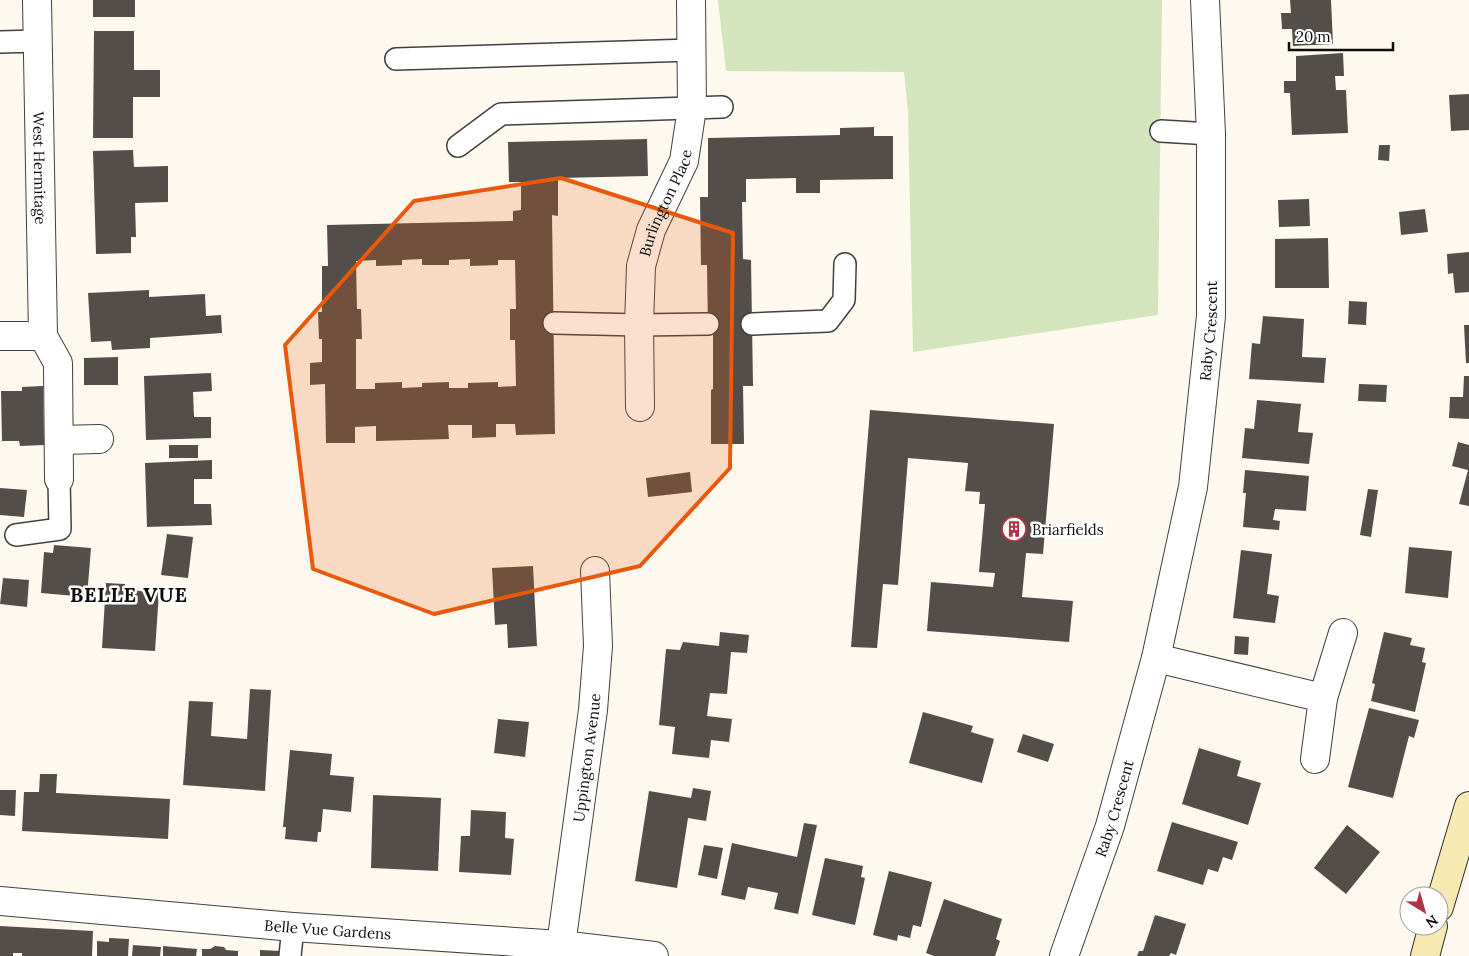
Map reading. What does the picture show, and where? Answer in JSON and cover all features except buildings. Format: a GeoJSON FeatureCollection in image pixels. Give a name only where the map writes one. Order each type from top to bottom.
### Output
{"type":"FeatureCollection","features":[{"type":"Feature","properties":{"kind":"street","name":"West Hermitage"},"geometry":{"type":"LineString","coordinates":[[37,0],[43,336]]}},
{"type":"Feature","properties":{"kind":"street","name":"Burlington Place"},"geometry":{"type":"LineString","coordinates":[[640,407],[639,325],[641,266],[652,230],[684,161],[692,108],[691,0]]}},
{"type":"Feature","properties":{"kind":"street","name":"Raby Crescent"},"geometry":{"type":"LineString","coordinates":[[1064,956],[1110,826],[1156,658],[1193,487],[1211,316],[1211,134],[1205,0]]}},
{"type":"Feature","properties":{"kind":"street"},"geometry":{"type":"LineString","coordinates":[[0,336],[43,336],[58,363],[59,479]]}},
{"type":"Feature","properties":{"kind":"street"},"geometry":{"type":"LineString","coordinates":[[59,440],[99,439]]}},
{"type":"Feature","properties":{"kind":"street","name":"Uppington Avenue"},"geometry":{"type":"LineString","coordinates":[[561,945],[593,710],[598,646],[595,571]]}},
{"type":"Feature","properties":{"kind":"street"},"geometry":{"type":"LineString","coordinates":[[1315,759],[1323,698],[1343,633]]}},
{"type":"Feature","properties":{"kind":"street"},"geometry":{"type":"LineString","coordinates":[[1156,658],[1323,698]]}},
{"type":"Feature","properties":{"kind":"street"},"geometry":{"type":"LineString","coordinates":[[1445,886],[1469,806]]}},
{"type":"Feature","properties":{"kind":"street","name":"Belle Vue Gardens"},"geometry":{"type":"LineString","coordinates":[[0,902],[293,928],[561,945],[654,956]]}},
{"type":"Feature","properties":{"kind":"street"},"geometry":{"type":"LineString","coordinates":[[1424,956],[1430,936]]}},
{"type":"Feature","properties":{"kind":"lane"},"geometry":{"type":"LineString","coordinates":[[0,42],[38,42]]}},
{"type":"Feature","properties":{"kind":"lane"},"geometry":{"type":"LineString","coordinates":[[396,59],[692,50]]}},
{"type":"Feature","properties":{"kind":"lane"},"geometry":{"type":"LineString","coordinates":[[458,146],[501,114],[722,107]]}},
{"type":"Feature","properties":{"kind":"lane"},"geometry":{"type":"LineString","coordinates":[[1161,131],[1211,134]]}},
{"type":"Feature","properties":{"kind":"lane"},"geometry":{"type":"LineString","coordinates":[[752,324],[828,321],[844,300],[845,264]]}},
{"type":"Feature","properties":{"kind":"lane"},"geometry":{"type":"LineString","coordinates":[[554,324],[708,324]]}},
{"type":"Feature","properties":{"kind":"lane"},"geometry":{"type":"LineString","coordinates":[[16,535],[60,529],[59,479]]}},
{"type":"Feature","properties":{"kind":"lane"},"geometry":{"type":"LineString","coordinates":[[290,956],[293,928]]}},
{"type":"Feature","properties":{"kind":"highlighted area"},"geometry":{"type":"Polygon","coordinates":[[[561,178],[733,233],[730,468],[640,566],[434,614],[313,569],[285,345],[414,201],[561,178]]]}},
{"type":"Feature","properties":{"kind":"green space"},"geometry":{"type":"Polygon","coordinates":[[[718,0],[1162,0],[1158,315],[913,352],[908,111],[904,72],[726,71],[718,0]]]}},
{"type":"Feature","properties":{"kind":"place","name":"Briarfields"},"geometry":{"type":"Point","coordinates":[1014,529]}},
{"type":"Feature","properties":{"kind":"district","name":"BELLE VUE"},"geometry":{"type":"Point","coordinates":[129,594]}}]}
